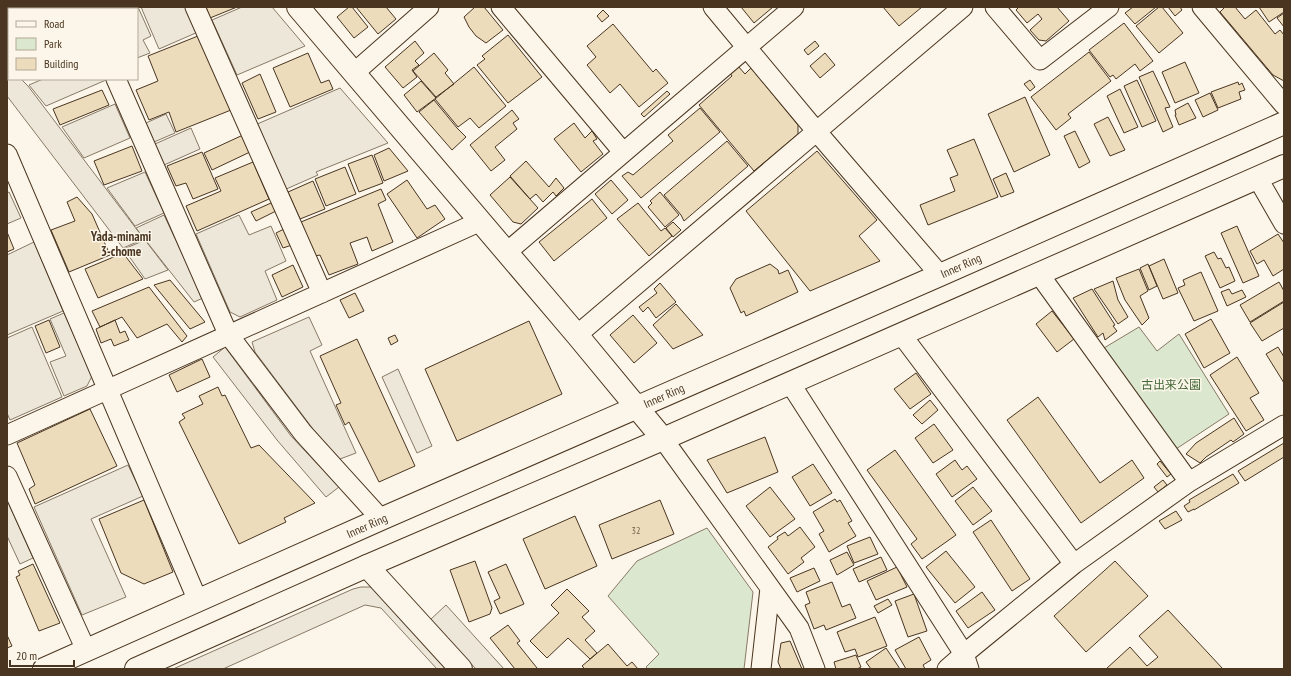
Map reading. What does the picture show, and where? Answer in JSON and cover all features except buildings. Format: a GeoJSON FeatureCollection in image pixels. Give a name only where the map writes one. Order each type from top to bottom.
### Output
{"type":"FeatureCollection","features":[{"type":"Feature","properties":{"kind":"main road"},"geometry":{"type":"LineString","coordinates":[[298,7],[481,221],[663,439]]}},
{"type":"Feature","properties":{"kind":"main road","name":"Inner Ring"},"geometry":{"type":"LineString","coordinates":[[44,669],[1284,122]]}},
{"type":"Feature","properties":{"kind":"main road"},"geometry":{"type":"LineString","coordinates":[[136,669],[367,566],[663,439],[1284,166]]}},
{"type":"Feature","properties":{"kind":"main road"},"geometry":{"type":"LineString","coordinates":[[367,566],[461,669]]}},
{"type":"Feature","properties":{"kind":"street"},"geometry":{"type":"LineString","coordinates":[[195,7],[322,293]]}},
{"type":"Feature","properties":{"kind":"street"},"geometry":{"type":"LineString","coordinates":[[354,73],[429,7]]}},
{"type":"Feature","properties":{"kind":"street"},"geometry":{"type":"LineString","coordinates":[[501,7],[623,152]]}},
{"type":"Feature","properties":{"kind":"street"},"geometry":{"type":"LineString","coordinates":[[713,7],[817,132],[940,275]]}},
{"type":"Feature","properties":{"kind":"street"},"geometry":{"type":"LineString","coordinates":[[507,252],[794,7]]}},
{"type":"Feature","properties":{"kind":"street"},"geometry":{"type":"LineString","coordinates":[[577,335],[963,7]]}},
{"type":"Feature","properties":{"kind":"street"},"geometry":{"type":"LineString","coordinates":[[995,7],[1040,60],[1109,7]]}},
{"type":"Feature","properties":{"kind":"street"},"geometry":{"type":"LineString","coordinates":[[1202,7],[1284,106]]}},
{"type":"Feature","properties":{"kind":"street"},"geometry":{"type":"LineString","coordinates":[[116,80],[228,334],[303,433],[381,520]]}},
{"type":"Feature","properties":{"kind":"street"},"geometry":{"type":"LineString","coordinates":[[7,154],[198,601]]}},
{"type":"Feature","properties":{"kind":"street"},"geometry":{"type":"LineString","coordinates":[[1257,177],[1284,224]]}},
{"type":"Feature","properties":{"kind":"street"},"geometry":{"type":"LineString","coordinates":[[7,435],[481,221]]}},
{"type":"Feature","properties":{"kind":"street"},"geometry":{"type":"LineString","coordinates":[[1039,274],[1189,482]]}},
{"type":"Feature","properties":{"kind":"street"},"geometry":{"type":"LineString","coordinates":[[901,334],[1074,564]]}},
{"type":"Feature","properties":{"kind":"street"},"geometry":{"type":"LineString","coordinates":[[790,383],[966,661]]}},
{"type":"Feature","properties":{"kind":"street"},"geometry":{"type":"LineString","coordinates":[[947,669],[966,661],[1074,564],[1189,482],[1284,425]]}},
{"type":"Feature","properties":{"kind":"street"},"geometry":{"type":"LineString","coordinates":[[663,439],[799,628],[815,669]]}},
{"type":"Feature","properties":{"kind":"street"},"geometry":{"type":"LineString","coordinates":[[7,476],[86,650]]}},
{"type":"Feature","properties":{"kind":"street"},"geometry":{"type":"LineString","coordinates":[[761,669],[770,588]]}},
{"type":"Feature","properties":{"kind":"green space","name":"古出来公園"},"geometry":{"type":"Polygon","coordinates":[[[1139,327],[1157,351],[1179,334],[1229,414],[1176,449],[1104,348],[1139,327]]]}},
{"type":"Feature","properties":{"kind":"green space"},"geometry":{"type":"Polygon","coordinates":[[[707,528],[753,592],[744,669],[648,669],[646,667],[659,654],[608,596],[637,561],[707,528]]]}},
{"type":"Feature","properties":{"kind":"shaded area"},"geometry":{"type":"Polygon","coordinates":[[[7,7],[49,7],[8,8],[7,25],[7,7]]]}},
{"type":"Feature","properties":{"kind":"shaded area"},"geometry":{"type":"Polygon","coordinates":[[[138,7],[151,36],[143,40],[150,53],[138,58],[138,8],[98,8],[138,7]]]}},
{"type":"Feature","properties":{"kind":"shaded area"},"geometry":{"type":"Polygon","coordinates":[[[141,7],[187,7],[198,32],[159,49],[141,7]]]}},
{"type":"Feature","properties":{"kind":"shaded area"},"geometry":{"type":"Polygon","coordinates":[[[242,7],[272,7],[305,46],[237,75],[212,20],[242,7]]]}},
{"type":"Feature","properties":{"kind":"shaded area"},"geometry":{"type":"Polygon","coordinates":[[[7,64],[8,80],[22,80],[28,86],[144,239],[123,248],[7,96],[7,64]]]}},
{"type":"Feature","properties":{"kind":"shaded area"},"geometry":{"type":"Polygon","coordinates":[[[41,80],[106,80],[46,106],[29,85],[41,80]]]}},
{"type":"Feature","properties":{"kind":"shaded area"},"geometry":{"type":"Polygon","coordinates":[[[340,88],[388,143],[316,172],[318,175],[284,190],[255,125],[340,88]]]}},
{"type":"Feature","properties":{"kind":"shaded area"},"geometry":{"type":"Polygon","coordinates":[[[115,104],[130,138],[84,158],[62,127],[115,104]]]}},
{"type":"Feature","properties":{"kind":"shaded area"},"geometry":{"type":"Polygon","coordinates":[[[166,114],[175,133],[154,142],[146,123],[166,114]]]}},
{"type":"Feature","properties":{"kind":"shaded area"},"geometry":{"type":"Polygon","coordinates":[[[191,128],[200,149],[164,165],[155,144],[191,128]]]}},
{"type":"Feature","properties":{"kind":"shaded area"},"geometry":{"type":"Polygon","coordinates":[[[145,172],[164,213],[135,226],[107,188],[145,172]]]}},
{"type":"Feature","properties":{"kind":"shaded area"},"geometry":{"type":"Polygon","coordinates":[[[9,192],[21,218],[7,224],[7,193],[9,192]]]}},
{"type":"Feature","properties":{"kind":"shaded area"},"geometry":{"type":"Polygon","coordinates":[[[164,215],[203,298],[194,302],[136,228],[164,215]]]}},
{"type":"Feature","properties":{"kind":"shaded area"},"geometry":{"type":"Polygon","coordinates":[[[239,215],[249,235],[271,226],[286,261],[265,271],[277,300],[240,317],[230,312],[196,234],[239,215]]]}},
{"type":"Feature","properties":{"kind":"shaded area"},"geometry":{"type":"Polygon","coordinates":[[[145,240],[168,270],[145,279],[124,249],[145,240]]]}},
{"type":"Feature","properties":{"kind":"shaded area"},"geometry":{"type":"Polygon","coordinates":[[[34,242],[63,311],[7,335],[7,255],[34,242]]]}},
{"type":"Feature","properties":{"kind":"shaded area"},"geometry":{"type":"Polygon","coordinates":[[[64,313],[92,376],[87,386],[64,396],[50,362],[66,356],[50,319],[64,313]]]}},
{"type":"Feature","properties":{"kind":"shaded area"},"geometry":{"type":"Polygon","coordinates":[[[309,317],[322,345],[310,351],[356,453],[340,459],[313,429],[255,352],[252,342],[309,317]]]}},
{"type":"Feature","properties":{"kind":"shaded area"},"geometry":{"type":"Polygon","coordinates":[[[32,327],[62,397],[10,420],[7,413],[7,338],[32,327]]]}},
{"type":"Feature","properties":{"kind":"shaded area"},"geometry":{"type":"Polygon","coordinates":[[[225,347],[291,436],[339,487],[326,497],[277,440],[213,357],[225,347]]]}},
{"type":"Feature","properties":{"kind":"shaded area"},"geometry":{"type":"Polygon","coordinates":[[[398,369],[432,446],[417,453],[382,377],[398,369]]]}},
{"type":"Feature","properties":{"kind":"shaded area"},"geometry":{"type":"Polygon","coordinates":[[[128,465],[143,496],[91,519],[126,597],[82,615],[34,507],[128,465]]]}},
{"type":"Feature","properties":{"kind":"shaded area"},"geometry":{"type":"Polygon","coordinates":[[[7,500],[33,558],[20,564],[7,536],[7,500]]]}},
{"type":"Feature","properties":{"kind":"shaded area"},"geometry":{"type":"Polygon","coordinates":[[[371,587],[447,669],[437,669],[381,608],[365,605],[223,669],[173,669],[353,589],[371,587]]]}},
{"type":"Feature","properties":{"kind":"shaded area"},"geometry":{"type":"Polygon","coordinates":[[[446,605],[504,669],[476,669],[430,620],[446,605]]]}},
{"type":"Feature","properties":{"kind":"district","name":"Yada-minami 3-chome"},"geometry":{"type":"Point","coordinates":[121,244]}}]}
